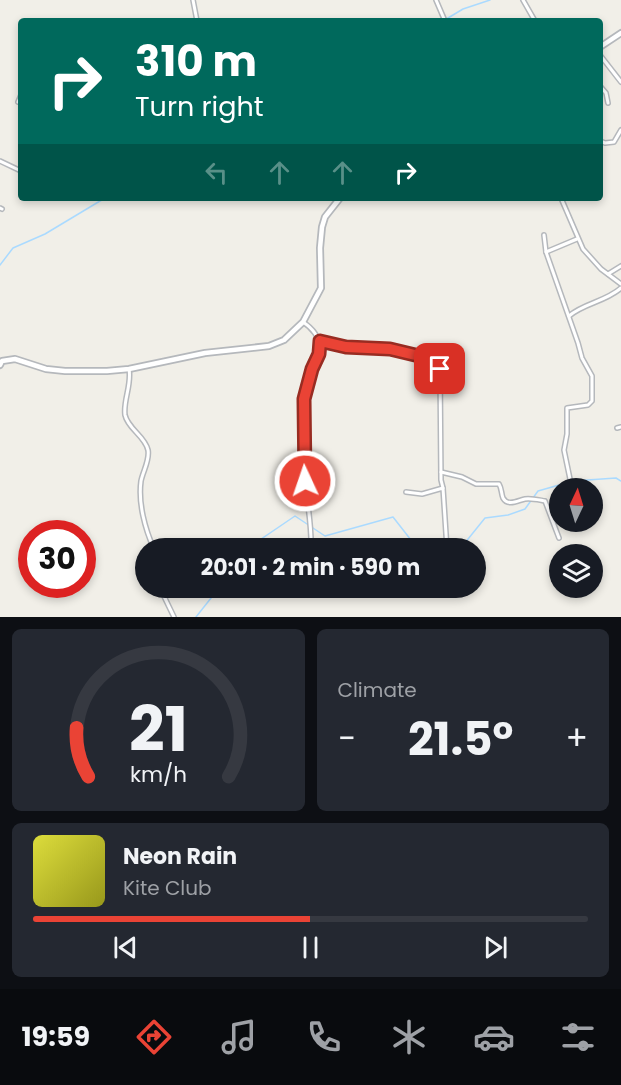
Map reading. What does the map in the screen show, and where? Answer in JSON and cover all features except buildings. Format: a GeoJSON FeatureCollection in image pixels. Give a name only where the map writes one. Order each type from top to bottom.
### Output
{"type":"FeatureCollection","features":[{"type":"Feature","properties":{"kind":"street"},"geometry":{"type":"LineString","coordinates":[[193,0],[196,18]]}},
{"type":"Feature","properties":{"kind":"street"},"geometry":{"type":"LineString","coordinates":[[436,0],[444,18]]}},
{"type":"Feature","properties":{"kind":"street"},"geometry":{"type":"LineString","coordinates":[[523,0],[532,18]]}},
{"type":"Feature","properties":{"kind":"street"},"geometry":{"type":"LineString","coordinates":[[603,45],[621,33]]}},
{"type":"Feature","properties":{"kind":"street"},"geometry":{"type":"LineString","coordinates":[[603,59],[621,82]]}},
{"type":"Feature","properties":{"kind":"street"},"geometry":{"type":"LineString","coordinates":[[603,90],[608,103]]}},
{"type":"Feature","properties":{"kind":"street"},"geometry":{"type":"LineString","coordinates":[[603,142],[614,142],[621,130]]}},
{"type":"Feature","properties":{"kind":"street"},"geometry":{"type":"LineString","coordinates":[[0,161],[18,170]]}},
{"type":"Feature","properties":{"kind":"street"},"geometry":{"type":"LineString","coordinates":[[1,362],[15,360],[46,369],[65,371],[129,369],[188,356],[269,346],[284,340],[303,322],[321,288],[320,248],[325,217],[338,201]]}},
{"type":"Feature","properties":{"kind":"street"},"geometry":{"type":"LineString","coordinates":[[562,201],[583,249],[621,286],[612,296],[575,311],[569,316]]}},
{"type":"Feature","properties":{"kind":"street"},"geometry":{"type":"LineString","coordinates":[[544,235],[546,252],[582,358],[592,376],[592,400],[588,405],[567,408],[564,450],[570,478]]}},
{"type":"Feature","properties":{"kind":"street"},"geometry":{"type":"LineString","coordinates":[[546,252],[578,239]]}},
{"type":"Feature","properties":{"kind":"street"},"geometry":{"type":"LineString","coordinates":[[609,274],[621,266]]}},
{"type":"Feature","properties":{"kind":"street"},"geometry":{"type":"LineString","coordinates":[[303,322],[310,326],[320,341],[319,354],[312,369],[304,399],[305,481],[311,538]]}},
{"type":"Feature","properties":{"kind":"street"},"geometry":{"type":"LineString","coordinates":[[320,341],[346,347],[390,349],[436,360],[440,369],[441,472],[446,538]]}},
{"type":"Feature","properties":{"kind":"street"},"geometry":{"type":"LineString","coordinates":[[129,369],[125,415],[148,451],[141,488],[144,520],[150,538]]}},
{"type":"Feature","properties":{"kind":"street"},"geometry":{"type":"LineString","coordinates":[[441,472],[462,477],[476,484],[499,484],[502,487],[503,498],[507,502],[526,499],[545,501],[559,538]]}},
{"type":"Feature","properties":{"kind":"street"},"geometry":{"type":"LineString","coordinates":[[406,492],[422,494],[443,488]]}},
{"type":"Feature","properties":{"kind":"street"},"geometry":{"type":"LineString","coordinates":[[165,598],[174,617]]}},
{"type":"Feature","properties":{"kind":"waterway"},"geometry":{"type":"LineString","coordinates":[[448,18],[463,9],[490,0]]}},
{"type":"Feature","properties":{"kind":"waterway"},"geometry":{"type":"LineString","coordinates":[[0,265],[13,248],[45,234],[100,201]]}},
{"type":"Feature","properties":{"kind":"waterway"},"geometry":{"type":"LineString","coordinates":[[469,538],[485,518],[508,515],[525,509],[538,491],[573,481],[616,478],[621,481]]}},
{"type":"Feature","properties":{"kind":"waterway"},"geometry":{"type":"LineString","coordinates":[[263,538],[295,516],[325,536],[393,517],[409,538]]}},
{"type":"Feature","properties":{"kind":"waterway"},"geometry":{"type":"LineString","coordinates":[[196,617],[211,598]]}},
{"type":"Feature","properties":{"kind":"route"},"geometry":{"type":"LineString","coordinates":[[305,481],[304,399],[306,387],[319,354],[320,341],[346,347],[390,349],[436,360],[440,369]]}}]}
